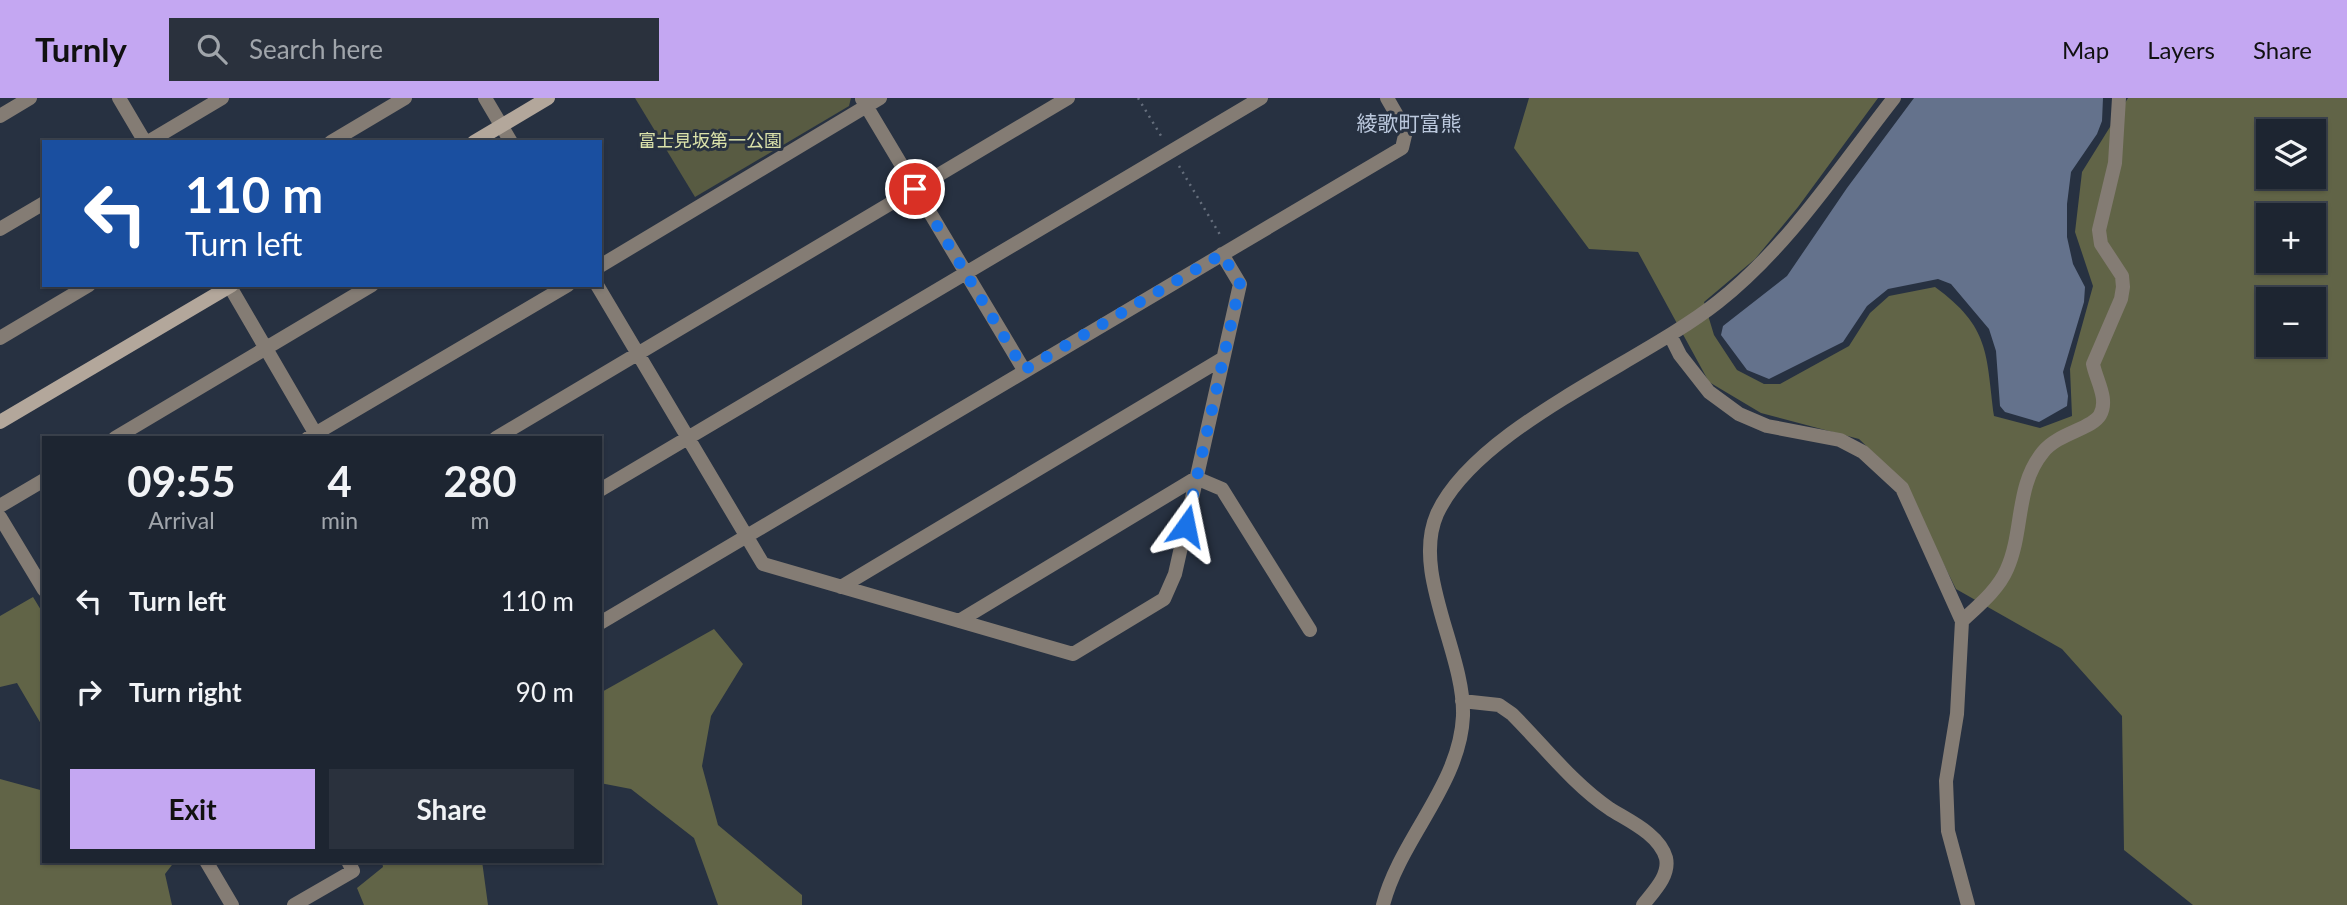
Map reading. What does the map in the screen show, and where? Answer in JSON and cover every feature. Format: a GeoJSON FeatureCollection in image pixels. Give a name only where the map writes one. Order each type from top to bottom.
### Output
{"type":"FeatureCollection","features":[{"type":"Feature","properties":{"kind":"street"},"geometry":{"type":"LineString","coordinates":[[0,116],[30,98]]}},
{"type":"Feature","properties":{"kind":"street"},"geometry":{"type":"LineString","coordinates":[[119,98],[146,140]]}},
{"type":"Feature","properties":{"kind":"street"},"geometry":{"type":"LineString","coordinates":[[150,140],[222,98]]}},
{"type":"Feature","properties":{"kind":"street"},"geometry":{"type":"LineString","coordinates":[[334,140],[405,98]]}},
{"type":"Feature","properties":{"kind":"street"},"geometry":{"type":"LineString","coordinates":[[485,98],[511,140]]}},
{"type":"Feature","properties":{"kind":"street"},"geometry":{"type":"LineString","coordinates":[[478,140],[548,98]]}},
{"type":"Feature","properties":{"kind":"street"},"geometry":{"type":"LineString","coordinates":[[602,265],[864,102],[880,98]]}},
{"type":"Feature","properties":{"kind":"street"},"geometry":{"type":"LineString","coordinates":[[499,436],[1068,98]]}},
{"type":"Feature","properties":{"kind":"street"},"geometry":{"type":"LineString","coordinates":[[602,489],[1261,98]]}},
{"type":"Feature","properties":{"kind":"street"},"geometry":{"type":"LineString","coordinates":[[602,622],[1402,148],[1406,131],[1387,98]]}},
{"type":"Feature","properties":{"kind":"street"},"geometry":{"type":"LineString","coordinates":[[1383,905],[1395,869],[1445,778],[1460,742],[1460,679],[1430,561],[1431,538],[1438,512],[1451,489],[1487,452],[1520,427],[1670,335],[1717,303],[1756,269],[1894,98]]}},
{"type":"Feature","properties":{"kind":"street"},"geometry":{"type":"LineString","coordinates":[[1962,621],[1996,588],[2007,570],[2026,483],[2034,464],[2044,450],[2063,435],[2092,424],[2102,409],[2104,399],[2093,364],[2121,299],[2123,287],[2122,276],[2101,244],[2099,230],[2115,163],[2119,98]]}},
{"type":"Feature","properties":{"kind":"street"},"geometry":{"type":"LineString","coordinates":[[864,102],[1024,370]]}},
{"type":"Feature","properties":{"kind":"street"},"geometry":{"type":"LineString","coordinates":[[0,229],[42,204]]}},
{"type":"Feature","properties":{"kind":"street"},"geometry":{"type":"LineString","coordinates":[[598,287],[762,564],[1073,654],[1164,599],[1175,574],[1240,284],[1226,252]]}},
{"type":"Feature","properties":{"kind":"street"},"geometry":{"type":"LineString","coordinates":[[0,338],[86,287]]}},
{"type":"Feature","properties":{"kind":"street"},"geometry":{"type":"LineString","coordinates":[[0,422],[228,287]]}},
{"type":"Feature","properties":{"kind":"street"},"geometry":{"type":"LineString","coordinates":[[231,287],[314,436],[565,287]]}},
{"type":"Feature","properties":{"kind":"street"},"geometry":{"type":"LineString","coordinates":[[119,436],[370,287]]}},
{"type":"Feature","properties":{"kind":"street"},"geometry":{"type":"LineString","coordinates":[[1670,335],[1680,355],[1709,392],[1740,414],[1767,426],[1840,440],[1863,452],[1884,468],[1902,488],[1962,621],[1957,714],[1946,782],[1948,831],[1968,905]]}},
{"type":"Feature","properties":{"kind":"street"},"geometry":{"type":"LineString","coordinates":[[841,587],[1222,359]]}},
{"type":"Feature","properties":{"kind":"street"},"geometry":{"type":"LineString","coordinates":[[959,621],[1196,478]]}},
{"type":"Feature","properties":{"kind":"street"},"geometry":{"type":"LineString","coordinates":[[1196,478],[1222,489],[1310,630]]}},
{"type":"Feature","properties":{"kind":"street"},"geometry":{"type":"LineString","coordinates":[[0,506],[42,481]]}},
{"type":"Feature","properties":{"kind":"street"},"geometry":{"type":"LineString","coordinates":[[0,517],[42,587]]}},
{"type":"Feature","properties":{"kind":"street"},"geometry":{"type":"LineString","coordinates":[[1462,701],[1499,705],[1512,714],[1586,789],[1607,807],[1645,831],[1659,845],[1666,859],[1665,873],[1643,905]]}},
{"type":"Feature","properties":{"kind":"street"},"geometry":{"type":"LineString","coordinates":[[207,863],[232,905]]}},
{"type":"Feature","properties":{"kind":"street"},"geometry":{"type":"LineString","coordinates":[[294,905],[353,871],[349,863]]}},
{"type":"Feature","properties":{"kind":"path"},"geometry":{"type":"LineString","coordinates":[[1138,98],[1226,252]]}},
{"type":"Feature","properties":{"kind":"green space","name":"富士見坂第一公園"},"geometry":{"type":"Polygon","coordinates":[[[635,98],[851,98],[849,106],[695,197],[635,98]]]}},
{"type":"Feature","properties":{"kind":"green space"},"geometry":{"type":"Polygon","coordinates":[[[1529,98],[1878,98],[1798,207],[1755,259],[1704,302],[1714,335],[1737,370],[1764,384],[1780,384],[1849,346],[1870,313],[1889,296],[1935,287],[1953,301],[1976,329],[1986,358],[1994,416],[2040,428],[2072,416],[2070,369],[2093,286],[2075,232],[2082,172],[2128,98],[2347,98],[2347,905],[2193,905],[2124,850],[2122,716],[2062,649],[1956,589],[1901,479],[1859,439],[1761,413],[1709,382],[1638,252],[1589,249],[1514,148],[1529,98]]]}},
{"type":"Feature","properties":{"kind":"green space"},"geometry":{"type":"Polygon","coordinates":[[[33,597],[42,612],[42,726],[17,683],[0,687],[0,616],[33,597]]]}},
{"type":"Feature","properties":{"kind":"green space"},"geometry":{"type":"Polygon","coordinates":[[[714,629],[743,664],[711,716],[702,766],[718,825],[802,895],[802,905],[718,905],[694,838],[631,789],[602,783],[602,692],[714,629]]]}},
{"type":"Feature","properties":{"kind":"green space"},"geometry":{"type":"Polygon","coordinates":[[[0,779],[42,790],[42,863],[173,863],[165,874],[172,905],[0,905],[0,779]]]}},
{"type":"Feature","properties":{"kind":"green space"},"geometry":{"type":"Polygon","coordinates":[[[382,863],[482,863],[488,905],[364,905],[357,888],[383,867],[382,863]]]}},
{"type":"Feature","properties":{"kind":"water"},"geometry":{"type":"Polygon","coordinates":[[[1914,98],[2103,98],[2102,121],[2097,134],[2071,172],[2067,204],[2067,237],[2073,264],[2085,287],[2084,302],[2063,372],[2068,396],[2067,406],[2039,422],[2005,412],[2000,406],[1996,351],[1989,329],[1951,284],[1938,279],[1888,289],[1867,306],[1843,342],[1769,379],[1747,370],[1721,335],[1723,326],[1787,276],[1847,188],[1914,98]]]}},
{"type":"Feature","properties":{"kind":"district","name":"綾歌町富熊"},"geometry":{"type":"Point","coordinates":[1409,122]}},
{"type":"Feature","properties":{"kind":"route"},"geometry":{"type":"LineString","coordinates":[[915,189],[1024,370],[1222,254],[1240,284],[1186,526]]}}]}
